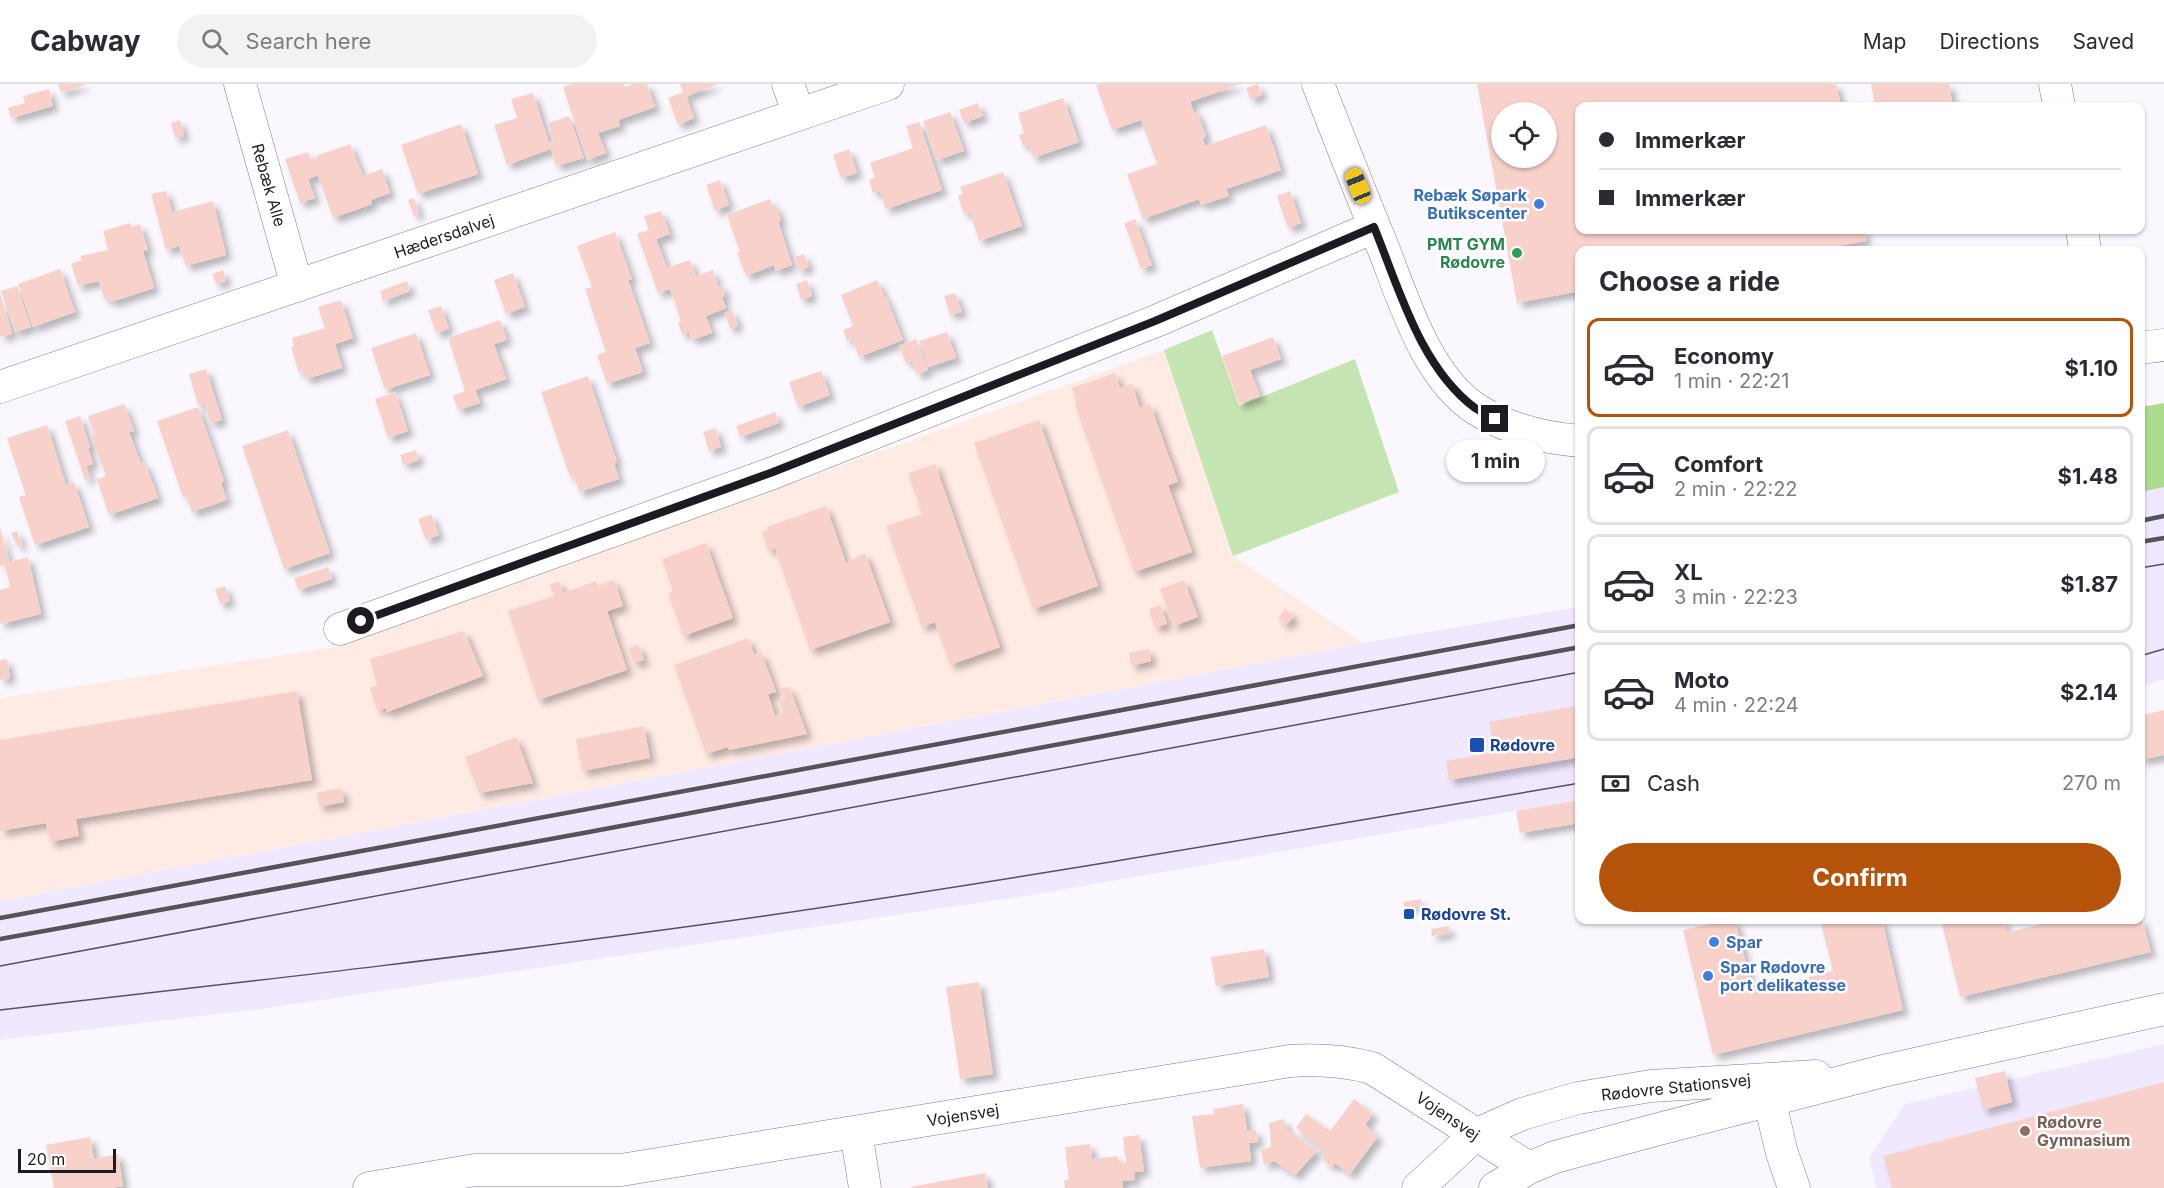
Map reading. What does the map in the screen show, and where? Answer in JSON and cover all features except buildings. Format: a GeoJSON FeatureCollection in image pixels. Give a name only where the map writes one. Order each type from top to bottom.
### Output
{"type":"FeatureCollection","features":[{"type":"Feature","properties":{"kind":"street","name":"Rebæk Alle"},"geometry":{"type":"LineString","coordinates":[[240,84],[297,286]]}},
{"type":"Feature","properties":{"kind":"street"},"geometry":{"type":"LineString","coordinates":[[788,84],[799,114]]}},
{"type":"Feature","properties":{"kind":"street","name":"Hædersdalvej"},"geometry":{"type":"LineString","coordinates":[[0,387],[888,84]]}},
{"type":"Feature","properties":{"kind":"street"},"geometry":{"type":"LineString","coordinates":[[1318,84],[1420,340],[1445,380],[1475,408],[1515,429],[1575,441]]}},
{"type":"Feature","properties":{"kind":"street"},"geometry":{"type":"LineString","coordinates":[[2055,84],[2058,102]]}},
{"type":"Feature","properties":{"kind":"street"},"geometry":{"type":"LineString","coordinates":[[340,628],[773,472],[1155,321],[1374,227]]}},
{"type":"Feature","properties":{"kind":"street"},"geometry":{"type":"LineString","coordinates":[[2145,347],[2164,345]]}},
{"type":"Feature","properties":{"kind":"street","name":"Rødovre Stationsvej"},"geometry":{"type":"LineString","coordinates":[[1495,1188],[1529,1168],[1556,1157],[1767,1090],[1883,1071],[2164,1009]]}},
{"type":"Feature","properties":{"kind":"street","name":"Vojensvej"},"geometry":{"type":"LineString","coordinates":[[369,1188],[475,1170],[621,1170],[1290,1061],[1337,1061],[1372,1068],[1420,1096],[1475,1135],[1529,1168]]}},
{"type":"Feature","properties":{"kind":"street","name":"Rødovre Stationsvej"},"geometry":{"type":"LineString","coordinates":[[1418,1188],[1475,1135],[1522,1114],[1578,1098],[1651,1086],[1767,1090]]}},
{"type":"Feature","properties":{"kind":"street"},"geometry":{"type":"LineString","coordinates":[[1767,1090],[1782,1153],[1794,1188]]}},
{"type":"Feature","properties":{"kind":"street"},"geometry":{"type":"LineString","coordinates":[[856,1132],[865,1188]]}},
{"type":"Feature","properties":{"kind":"shaded area"},"geometry":{"type":"Polygon","coordinates":[[[1164,350],[1233,556],[1363,643],[0,901],[0,698],[330,648],[1164,350]]]}},
{"type":"Feature","properties":{"kind":"shaded area"},"geometry":{"type":"Polygon","coordinates":[[[2164,487],[2164,679],[2145,685],[2145,491],[2164,487]]]}},
{"type":"Feature","properties":{"kind":"shaded area"},"geometry":{"type":"Polygon","coordinates":[[[1575,608],[1575,801],[1025,896],[260,1009],[0,1040],[0,901],[1363,643],[1575,608]]]}},
{"type":"Feature","properties":{"kind":"shaded area","name":"Rødovre Gymnasium"},"geometry":{"type":"Polygon","coordinates":[[[2164,1044],[2164,1188],[1877,1188],[1869,1158],[1905,1104],[2164,1044]]]}},
{"type":"Feature","properties":{"kind":"green space"},"geometry":{"type":"Polygon","coordinates":[[[1212,330],[1239,406],[1355,359],[1399,492],[1233,556],[1164,350],[1212,330]]]}},
{"type":"Feature","properties":{"kind":"green space"},"geometry":{"type":"Polygon","coordinates":[[[2164,403],[2164,487],[2145,491],[2145,406],[2164,403]]]}},
{"type":"Feature","properties":{"kind":"tram line"},"geometry":{"type":"LineString","coordinates":[[2145,567],[2164,564]]}},
{"type":"Feature","properties":{"kind":"tram line"},"geometry":{"type":"LineString","coordinates":[[2145,655],[2164,649]]}},
{"type":"Feature","properties":{"kind":"tram line"},"geometry":{"type":"LineString","coordinates":[[0,966],[1575,673]]}},
{"type":"Feature","properties":{"kind":"tram line"},"geometry":{"type":"LineString","coordinates":[[0,1010],[478,954],[764,916],[1274,835],[1575,784]]}},
{"type":"Feature","properties":{"kind":"railway"},"geometry":{"type":"LineString","coordinates":[[2145,520],[2164,516]]}},
{"type":"Feature","properties":{"kind":"railway"},"geometry":{"type":"LineString","coordinates":[[2145,541],[2164,538]]}},
{"type":"Feature","properties":{"kind":"railway"},"geometry":{"type":"LineString","coordinates":[[0,918],[1575,626]]}},
{"type":"Feature","properties":{"kind":"railway"},"geometry":{"type":"LineString","coordinates":[[0,939],[589,832],[1575,648]]}},
{"type":"Feature","properties":{"kind":"place","name":"Rebæk Søpark Butikscenter"},"geometry":{"type":"Point","coordinates":[1539,204]}},
{"type":"Feature","properties":{"kind":"place","name":"PMT GYM Rødovre"},"geometry":{"type":"Point","coordinates":[1517,253]}},
{"type":"Feature","properties":{"kind":"place","name":"Rødovre"},"geometry":{"type":"Point","coordinates":[1477,745]}},
{"type":"Feature","properties":{"kind":"place","name":"Rødovre St."},"geometry":{"type":"Point","coordinates":[1409,914]}},
{"type":"Feature","properties":{"kind":"place","name":"Spar"},"geometry":{"type":"Point","coordinates":[1714,942]}},
{"type":"Feature","properties":{"kind":"place","name":"Spar Rødovre port delikatesse"},"geometry":{"type":"Point","coordinates":[1708,976]}},
{"type":"Feature","properties":{"kind":"place","name":"Rødovre Gymnasium"},"geometry":{"type":"Point","coordinates":[2025,1131]}},
{"type":"Feature","properties":{"kind":"route"},"geometry":{"type":"LineString","coordinates":[[361,621],[773,472],[1155,321],[1374,227],[1420,340],[1445,380],[1475,408],[1495,419]]}}]}
